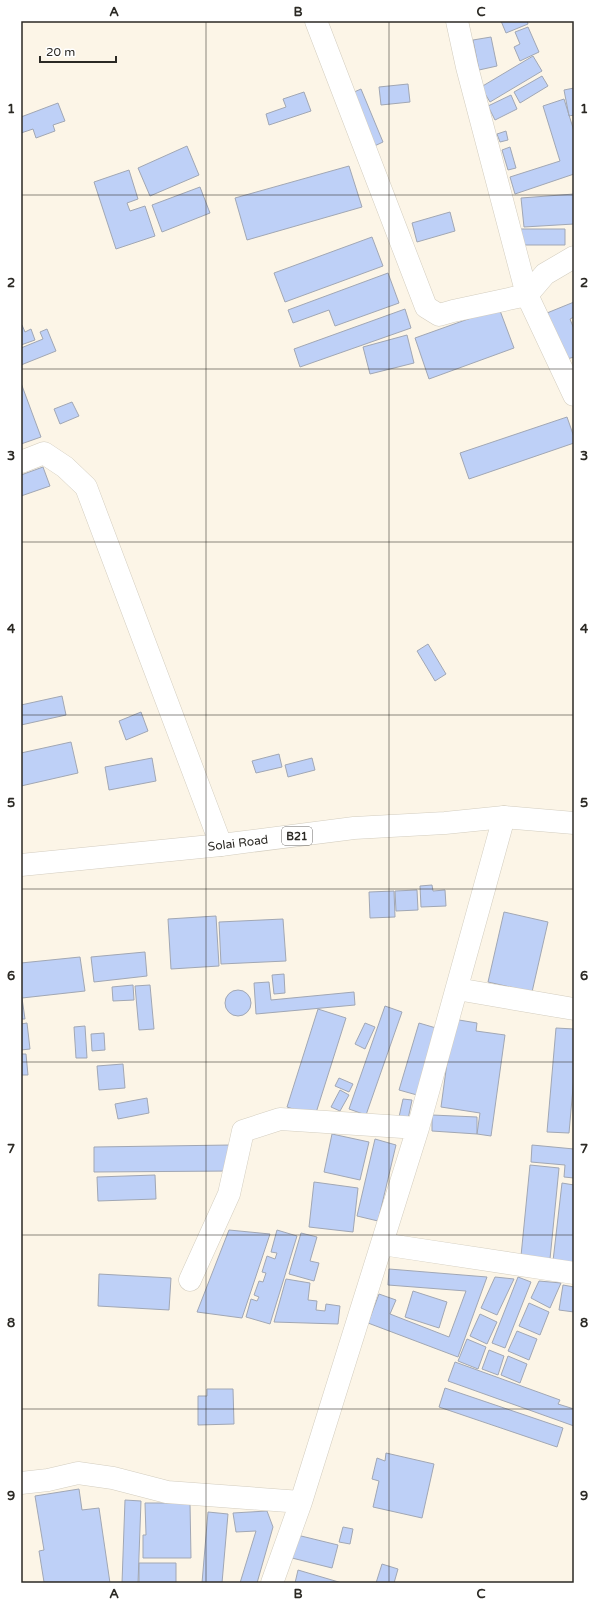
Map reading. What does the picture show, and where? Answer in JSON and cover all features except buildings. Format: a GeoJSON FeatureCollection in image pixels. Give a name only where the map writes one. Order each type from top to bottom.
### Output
{"type":"FeatureCollection","features":[{"type":"Feature","properties":{"kind":"main road"},"geometry":{"type":"LineString","coordinates":[[316,21],[426,307],[439,315],[527,295],[545,274],[574,257]]}},
{"type":"Feature","properties":{"kind":"main road"},"geometry":{"type":"LineString","coordinates":[[457,21],[467,67],[527,295],[574,395]]}},
{"type":"Feature","properties":{"kind":"main road"},"geometry":{"type":"LineString","coordinates":[[21,462],[44,453],[64,467],[86,487],[221,845]]}},
{"type":"Feature","properties":{"kind":"main road"},"geometry":{"type":"LineString","coordinates":[[272,1583],[301,1502],[418,1128],[504,817]]}},
{"type":"Feature","properties":{"kind":"main road","name":"Solai Road"},"geometry":{"type":"LineString","coordinates":[[21,865],[221,845],[354,828],[445,823],[504,817],[574,823]]}},
{"type":"Feature","properties":{"kind":"main road"},"geometry":{"type":"LineString","coordinates":[[457,989],[574,1009]]}},
{"type":"Feature","properties":{"kind":"main road"},"geometry":{"type":"LineString","coordinates":[[190,1280],[228,1194],[243,1131],[280,1119],[418,1128]]}},
{"type":"Feature","properties":{"kind":"main road"},"geometry":{"type":"LineString","coordinates":[[382,1244],[574,1273]]}},
{"type":"Feature","properties":{"kind":"main road"},"geometry":{"type":"LineString","coordinates":[[21,1482],[48,1480],[78,1473],[113,1478],[167,1492],[301,1502]]}}]}
